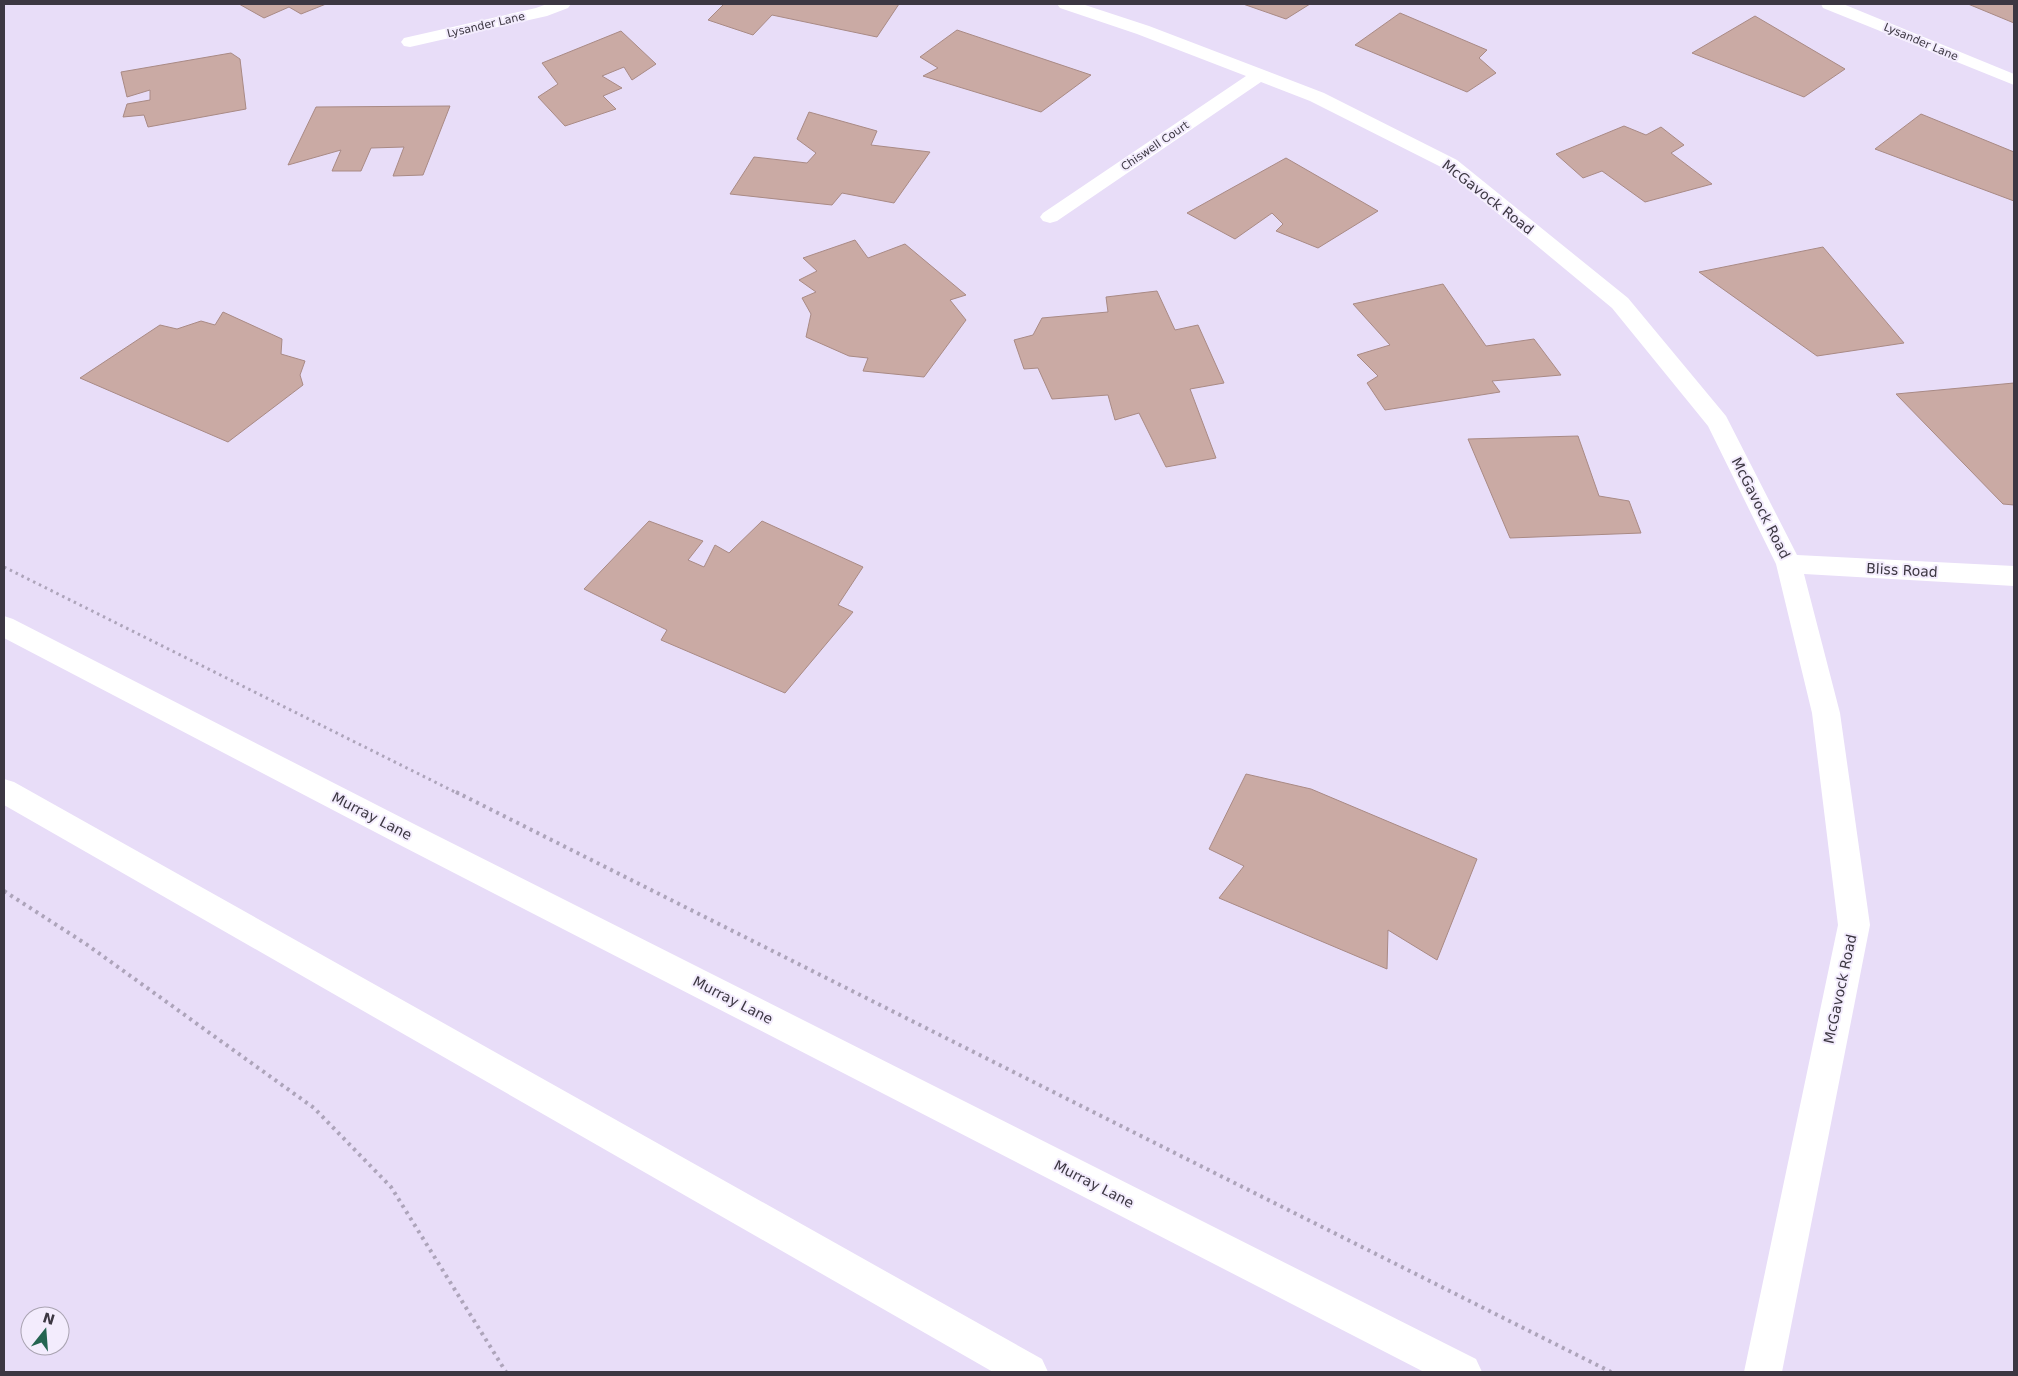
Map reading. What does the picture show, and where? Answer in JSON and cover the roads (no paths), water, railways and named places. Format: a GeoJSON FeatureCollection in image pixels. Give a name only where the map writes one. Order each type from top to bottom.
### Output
{"type":"FeatureCollection","features":[{"type":"Feature","properties":{"kind":"street","name":"Lysander Lane"},"geometry":{"type":"LineString","coordinates":[[410,42],[541,12],[562,4]]}},
{"type":"Feature","properties":{"kind":"street","name":"McGavock Road"},"geometry":{"type":"LineString","coordinates":[[1066,4],[1144,30],[1317,97],[1450,164],[1620,303],[1718,422],[1789,564],[1826,713],[1854,924],[1763,1372]]}},
{"type":"Feature","properties":{"kind":"street","name":"Lysander Lane"},"geometry":{"type":"LineString","coordinates":[[1829,4],[2014,80]]}},
{"type":"Feature","properties":{"kind":"street","name":"Chiswell Court"},"geometry":{"type":"LineString","coordinates":[[1050,217],[1259,75]]}},
{"type":"Feature","properties":{"kind":"street","name":"Bliss Road"},"geometry":{"type":"LineString","coordinates":[[1789,564],[2014,576]]}},
{"type":"Feature","properties":{"kind":"street","name":"Murray Lane"},"geometry":{"type":"LineString","coordinates":[[4,626],[406,834],[1464,1372]]}},
{"type":"Feature","properties":{"kind":"street"},"geometry":{"type":"LineString","coordinates":[[4,791],[1029,1372]]}}]}
